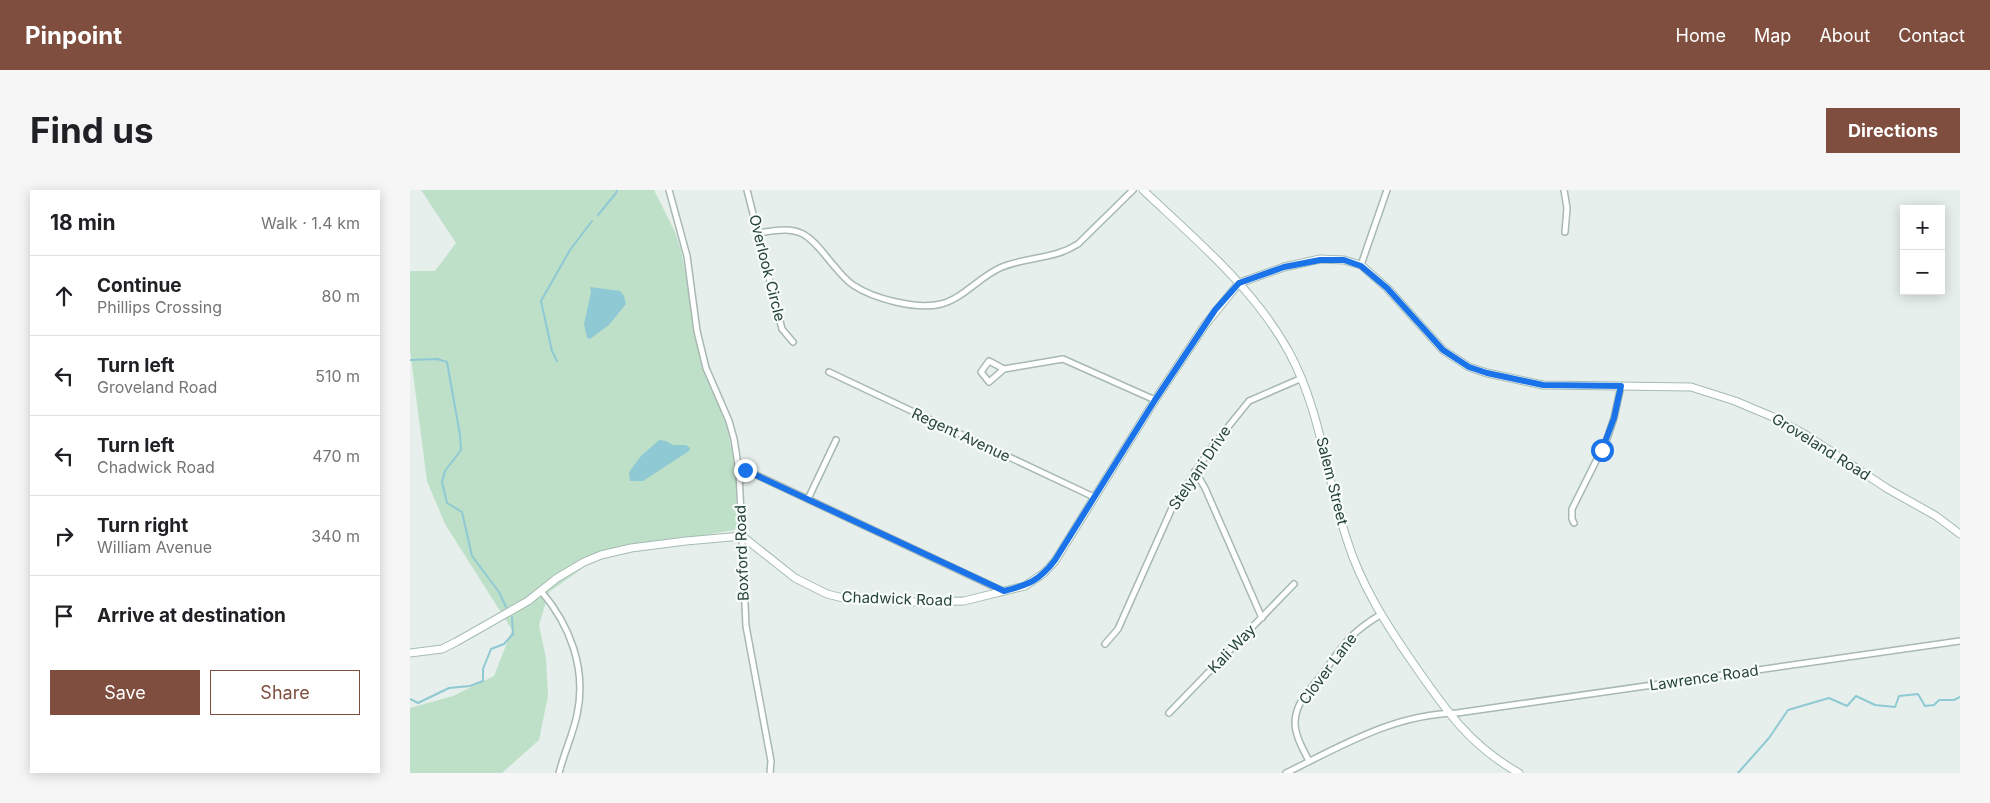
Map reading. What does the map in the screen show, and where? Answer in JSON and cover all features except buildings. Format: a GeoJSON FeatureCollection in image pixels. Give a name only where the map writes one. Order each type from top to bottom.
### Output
{"type":"FeatureCollection","features":[{"type":"Feature","properties":{"kind":"main road","name":"Salem Street"},"geometry":{"type":"LineString","coordinates":[[1143,190],[1239,283],[1264,313],[1290,353],[1302,378],[1318,427],[1347,541],[1380,615],[1448,713],[1484,750],[1519,773]]}},
{"type":"Feature","properties":{"kind":"main road","name":"Groveland Road"},"geometry":{"type":"LineString","coordinates":[[1239,283],[1284,267],[1311,261],[1344,260],[1361,266],[1387,288],[1443,350],[1469,367],[1487,373],[1543,385],[1691,387],[1750,407],[1806,435],[1888,489],[1936,516],[1960,534]]}},
{"type":"Feature","properties":{"kind":"main road","name":"Chadwick Road"},"geometry":{"type":"LineString","coordinates":[[742,536],[796,578],[827,594],[840,598],[948,602],[972,600],[1025,586],[1044,573],[1055,560],[1155,400],[1205,325],[1239,283]]}},
{"type":"Feature","properties":{"kind":"main road"},"geometry":{"type":"LineString","coordinates":[[410,653],[442,648],[516,608],[557,578],[584,562],[611,552],[686,541],[742,536]]}},
{"type":"Feature","properties":{"kind":"street","name":"Boxford Road"},"geometry":{"type":"LineString","coordinates":[[669,190],[687,256],[699,340],[706,368],[729,421],[738,469],[746,626],[771,761],[770,773]]}},
{"type":"Feature","properties":{"kind":"street","name":"Overlook Circle"},"geometry":{"type":"LineString","coordinates":[[747,190],[782,329],[793,342]]}},
{"type":"Feature","properties":{"kind":"street"},"geometry":{"type":"LineString","coordinates":[[758,233],[777,230],[801,233],[814,242],[853,285],[906,305],[930,306],[950,301],[987,274],[1001,267],[1025,260],[1055,255],[1071,248],[1084,238],[1133,190]]}},
{"type":"Feature","properties":{"kind":"street"},"geometry":{"type":"LineString","coordinates":[[1361,266],[1387,190]]}},
{"type":"Feature","properties":{"kind":"street"},"geometry":{"type":"LineString","coordinates":[[1564,190],[1567,216],[1565,232]]}},
{"type":"Feature","properties":{"kind":"street"},"geometry":{"type":"LineString","coordinates":[[1004,369],[1063,359],[1155,400]]}},
{"type":"Feature","properties":{"kind":"street","name":"Regent Avenue"},"geometry":{"type":"LineString","coordinates":[[829,372],[1094,497]]}},
{"type":"Feature","properties":{"kind":"street","name":"Stelyani Drive"},"geometry":{"type":"LineString","coordinates":[[1105,644],[1118,629],[1172,508],[1236,415],[1249,401],[1302,378]]}},
{"type":"Feature","properties":{"kind":"street"},"geometry":{"type":"LineString","coordinates":[[1574,523],[1572,509],[1607,439],[1621,386]]}},
{"type":"Feature","properties":{"kind":"street"},"geometry":{"type":"LineString","coordinates":[[808,499],[836,440]]}},
{"type":"Feature","properties":{"kind":"street"},"geometry":{"type":"LineString","coordinates":[[738,469],[750,472],[1004,591]]}},
{"type":"Feature","properties":{"kind":"street"},"geometry":{"type":"LineString","coordinates":[[1196,471],[1262,618]]}},
{"type":"Feature","properties":{"kind":"street","name":"Kali Way"},"geometry":{"type":"LineString","coordinates":[[1169,713],[1294,584]]}},
{"type":"Feature","properties":{"kind":"street"},"geometry":{"type":"LineString","coordinates":[[541,591],[564,622],[577,660],[580,696],[577,715],[559,773]]}},
{"type":"Feature","properties":{"kind":"street","name":"Clover Lane"},"geometry":{"type":"LineString","coordinates":[[1310,761],[1296,730],[1295,720],[1301,700],[1341,647],[1361,626],[1380,615]]}},
{"type":"Feature","properties":{"kind":"street","name":"Lawrence Road"},"geometry":{"type":"LineString","coordinates":[[1286,773],[1371,730],[1386,725],[1448,713],[1960,641]]}},
{"type":"Feature","properties":{"kind":"green space"},"geometry":{"type":"Polygon","coordinates":[[[421,190],[654,190],[675,232],[681,250],[701,361],[727,426],[736,472],[736,504],[739,525],[734,530],[589,556],[583,568],[549,592],[539,625],[546,658],[548,696],[539,740],[502,773],[410,773],[410,708],[453,696],[494,676],[512,630],[445,524],[427,481],[410,350],[410,271],[435,271],[456,243],[421,190]]]}},
{"type":"Feature","properties":{"kind":"water"},"geometry":{"type":"Polygon","coordinates":[[[590,287],[620,291],[624,296],[626,304],[609,325],[590,339],[587,338],[584,324],[591,292],[590,287]]]}},
{"type":"Feature","properties":{"kind":"water"},"geometry":{"type":"Polygon","coordinates":[[[659,440],[673,445],[686,445],[690,448],[689,451],[643,481],[630,481],[629,472],[641,456],[659,440]]]}},
{"type":"Feature","properties":{"kind":"waterway"},"geometry":{"type":"LineString","coordinates":[[598,215],[617,190]]}},
{"type":"Feature","properties":{"kind":"waterway"},"geometry":{"type":"LineString","coordinates":[[557,361],[552,351],[541,301],[570,250],[592,221]]}},
{"type":"Feature","properties":{"kind":"waterway"},"geometry":{"type":"LineString","coordinates":[[410,360],[437,359],[447,362],[461,450],[445,471],[442,482],[447,503],[462,512],[472,556],[499,592],[506,607]]}},
{"type":"Feature","properties":{"kind":"waterway"},"geometry":{"type":"LineString","coordinates":[[410,699],[418,703],[449,688],[470,686],[483,681],[483,669],[491,649],[504,644],[513,634],[512,617]]}},
{"type":"Feature","properties":{"kind":"waterway"},"geometry":{"type":"LineString","coordinates":[[1738,773],[1769,738],[1788,710],[1829,698],[1847,706],[1856,696],[1875,705],[1895,707],[1899,696],[1918,694],[1925,706],[1934,705],[1939,700],[1954,700],[1960,697]]}},
{"type":"Feature","properties":{"kind":"route"},"geometry":{"type":"LineString","coordinates":[[745,470],[1004,591],[1025,586],[1038,579],[1055,560],[1155,400],[1215,310],[1239,283],[1298,263],[1320,260],[1344,260],[1361,266],[1387,288],[1443,350],[1469,367],[1487,373],[1543,385],[1571,387],[1621,386],[1614,418],[1602,450]]}}]}
